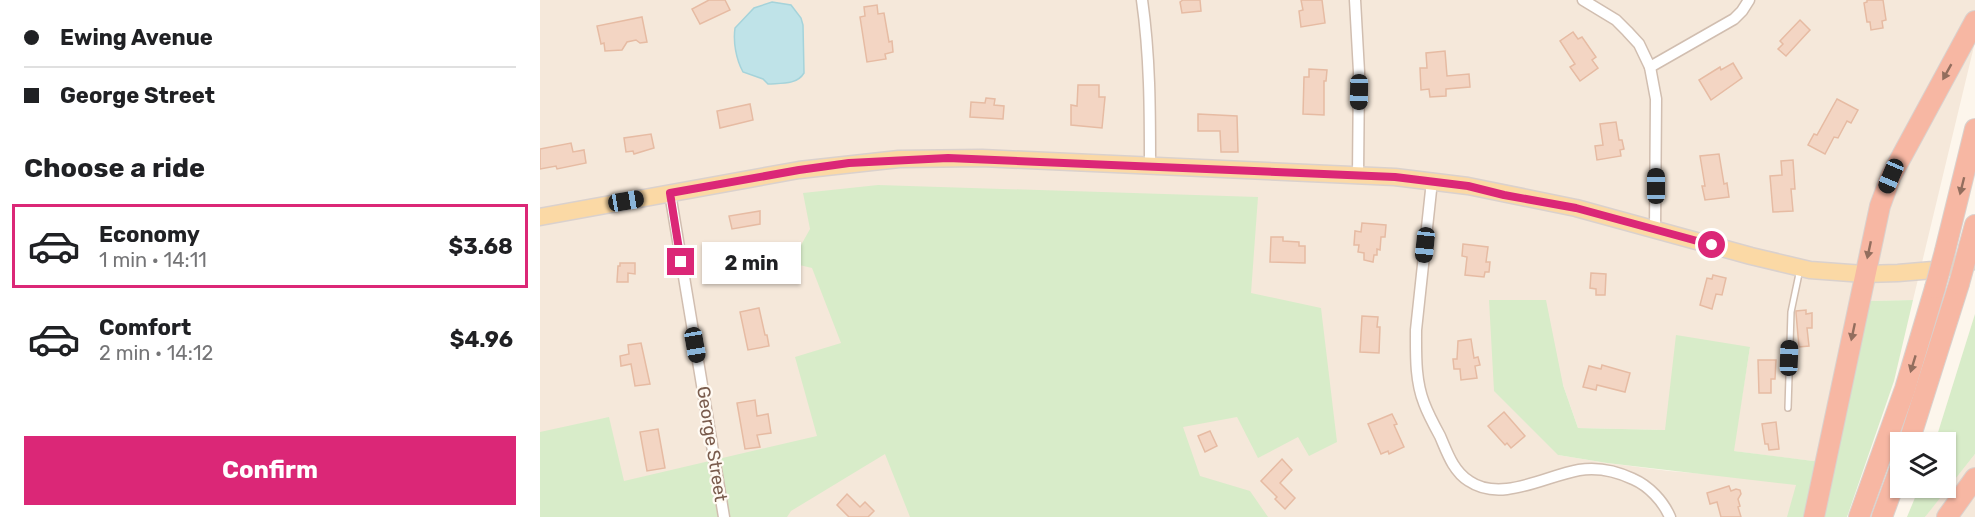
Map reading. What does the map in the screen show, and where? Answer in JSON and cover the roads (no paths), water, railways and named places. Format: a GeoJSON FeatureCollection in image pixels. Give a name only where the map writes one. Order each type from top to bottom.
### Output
{"type":"FeatureCollection","features":[{"type":"Feature","properties":{"kind":"highway"},"geometry":{"type":"LineString","coordinates":[[1814,517],[1877,214],[1891,176],[1975,21]]}},
{"type":"Feature","properties":{"kind":"highway"},"geometry":{"type":"LineString","coordinates":[[1859,517],[1905,389],[1945,251],[1975,129]]}},
{"type":"Feature","properties":{"kind":"highway"},"geometry":{"type":"LineString","coordinates":[[1912,432],[1959,284],[1972,254],[1975,225]]}},
{"type":"Feature","properties":{"kind":"highway"},"geometry":{"type":"LineString","coordinates":[[1947,517],[1975,478]]}},
{"type":"Feature","properties":{"kind":"highway"},"geometry":{"type":"LineString","coordinates":[[1882,517],[1890,495]]}},
{"type":"Feature","properties":{"kind":"main road"},"geometry":{"type":"LineString","coordinates":[[540,216],[799,170],[898,159],[982,158],[1358,175],[1432,181],[1576,208],[1801,268],[1864,274],[1915,272],[1972,254]]}},
{"type":"Feature","properties":{"kind":"street"},"geometry":{"type":"LineString","coordinates":[[1142,0],[1150,90],[1150,166]]}},
{"type":"Feature","properties":{"kind":"street"},"geometry":{"type":"LineString","coordinates":[[1355,0],[1359,72],[1358,175]]}},
{"type":"Feature","properties":{"kind":"street"},"geometry":{"type":"LineString","coordinates":[[1583,0],[1616,20],[1638,44],[1650,67],[1656,99],[1655,230]]}},
{"type":"Feature","properties":{"kind":"street"},"geometry":{"type":"LineString","coordinates":[[1650,67],[1734,19],[1749,0]]}},
{"type":"Feature","properties":{"kind":"street"},"geometry":{"type":"LineString","coordinates":[[1432,181],[1416,330],[1416,353],[1423,402],[1454,465],[1469,481],[1490,489],[1513,487],[1579,470],[1608,470],[1624,475],[1649,489],[1670,517]]}},
{"type":"Feature","properties":{"kind":"street","name":"George Street"},"geometry":{"type":"LineString","coordinates":[[670,193],[724,517]]}},
{"type":"Feature","properties":{"kind":"lane"},"geometry":{"type":"LineString","coordinates":[[1788,408],[1791,312],[1801,268]]}},
{"type":"Feature","properties":{"kind":"water"},"geometry":{"type":"Polygon","coordinates":[[[772,2],[791,5],[801,18],[803,25],[804,73],[797,80],[788,83],[768,84],[763,79],[743,72],[736,50],[735,28],[754,8],[772,2]]]}}]}
